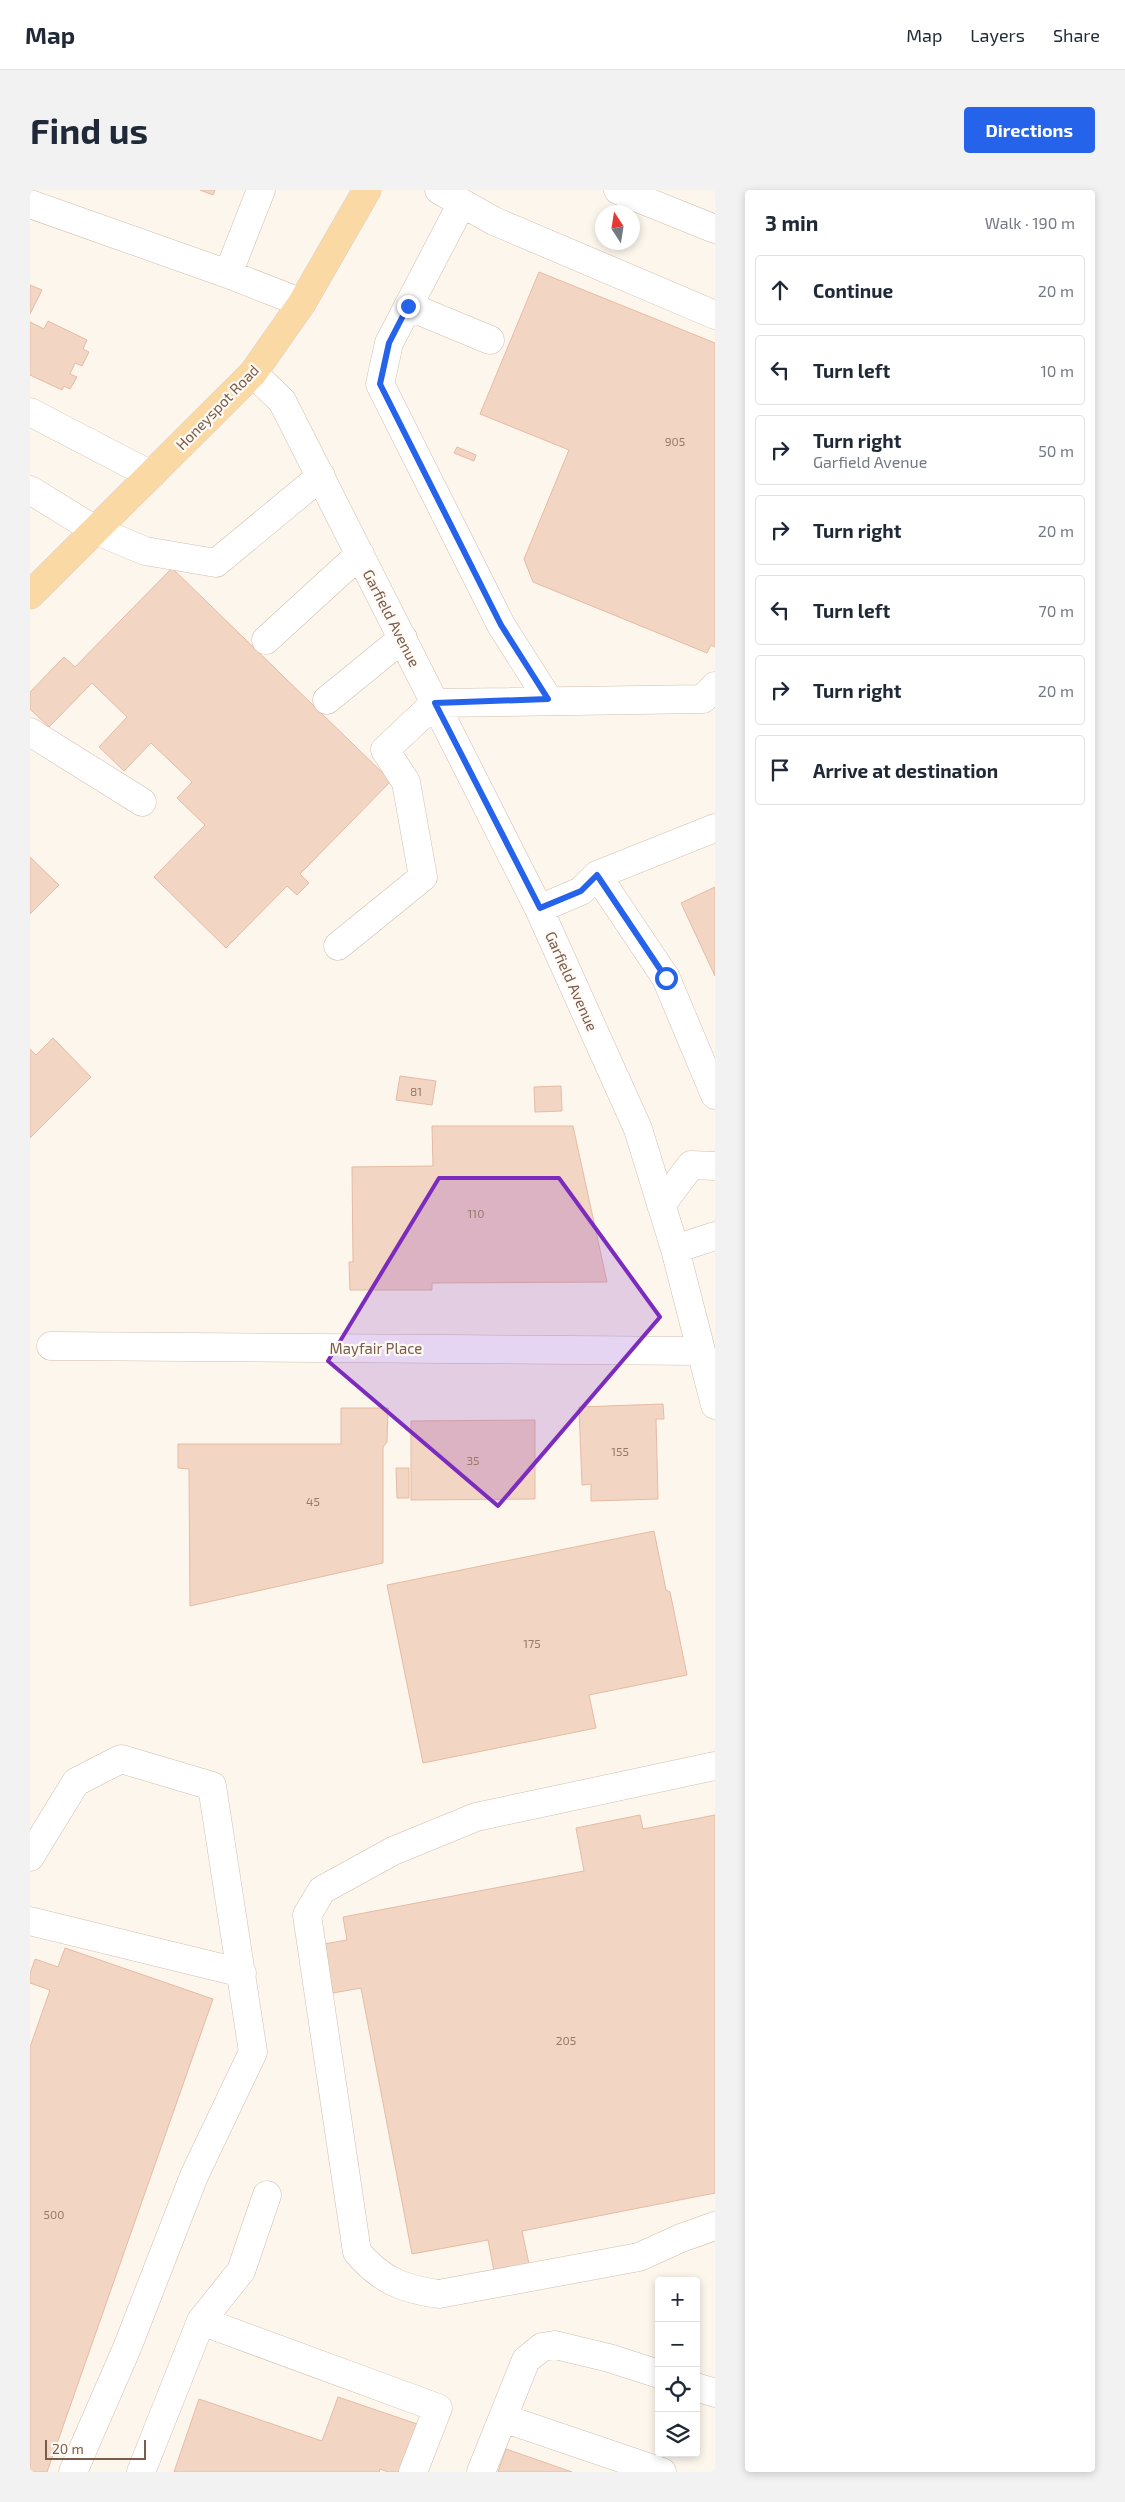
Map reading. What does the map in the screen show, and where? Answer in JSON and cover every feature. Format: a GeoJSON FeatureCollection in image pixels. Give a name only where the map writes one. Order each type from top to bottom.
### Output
{"type":"FeatureCollection","features":[{"type":"Feature","properties":{"kind":"main road","name":"Honeyspot Road"},"geometry":{"type":"LineString","coordinates":[[30,595],[253,373],[302,304],[367,190]]}},
{"type":"Feature","properties":{"kind":"street"},"geometry":{"type":"LineString","coordinates":[[228,274],[261,190]]}},
{"type":"Feature","properties":{"kind":"street"},"geometry":{"type":"LineString","coordinates":[[439,190],[494,221],[715,315]]}},
{"type":"Feature","properties":{"kind":"street"},"geometry":{"type":"LineString","coordinates":[[618,190],[715,229]]}},
{"type":"Feature","properties":{"kind":"street"},"geometry":{"type":"LineString","coordinates":[[462,203],[389,343],[380,384],[501,625],[548,699]]}},
{"type":"Feature","properties":{"kind":"street"},"geometry":{"type":"LineString","coordinates":[[30,204],[228,274],[302,304]]}},
{"type":"Feature","properties":{"kind":"street"},"geometry":{"type":"LineString","coordinates":[[408,306],[490,340]]}},
{"type":"Feature","properties":{"kind":"street","name":"Garfield Avenue"},"geometry":{"type":"LineString","coordinates":[[253,373],[282,401],[540,908],[638,1129],[675,1249],[715,1405]]}},
{"type":"Feature","properties":{"kind":"street"},"geometry":{"type":"LineString","coordinates":[[30,412],[150,475]]}},
{"type":"Feature","properties":{"kind":"street"},"geometry":{"type":"LineString","coordinates":[[30,490],[95,530],[145,550],[216,563],[320,476]]}},
{"type":"Feature","properties":{"kind":"street"},"geometry":{"type":"LineString","coordinates":[[266,640],[360,554]]}},
{"type":"Feature","properties":{"kind":"street"},"geometry":{"type":"LineString","coordinates":[[327,700],[403,638]]}},
{"type":"Feature","properties":{"kind":"street"},"geometry":{"type":"LineString","coordinates":[[338,946],[423,877],[406,782],[385,750],[435,703],[548,699],[703,699],[715,686]]}},
{"type":"Feature","properties":{"kind":"street"},"geometry":{"type":"LineString","coordinates":[[30,732],[142,802]]}},
{"type":"Feature","properties":{"kind":"street"},"geometry":{"type":"LineString","coordinates":[[540,908],[581,891],[597,875],[715,828]]}},
{"type":"Feature","properties":{"kind":"street"},"geometry":{"type":"LineString","coordinates":[[597,875],[666,978],[715,1095]]}},
{"type":"Feature","properties":{"kind":"street"},"geometry":{"type":"LineString","coordinates":[[661,1205],[691,1166],[715,1166]]}},
{"type":"Feature","properties":{"kind":"street"},"geometry":{"type":"LineString","coordinates":[[675,1249],[715,1236]]}},
{"type":"Feature","properties":{"kind":"street","name":"Mayfair Place"},"geometry":{"type":"LineString","coordinates":[[51,1346],[701,1351]]}},
{"type":"Feature","properties":{"kind":"street"},"geometry":{"type":"LineString","coordinates":[[30,1857],[76,1782],[121,1759],[212,1786],[253,2052],[194,2176],[127,2348],[73,2472]]}},
{"type":"Feature","properties":{"kind":"street"},"geometry":{"type":"LineString","coordinates":[[715,1766],[476,1816],[393,1851],[322,1890],[307,1915],[357,2252],[373,2270],[412,2290],[439,2294],[639,2257],[681,2238],[715,2226]]}},
{"type":"Feature","properties":{"kind":"street"},"geometry":{"type":"LineString","coordinates":[[30,1921],[242,1973]]}},
{"type":"Feature","properties":{"kind":"street"},"geometry":{"type":"LineString","coordinates":[[141,2472],[201,2321],[241,2271],[267,2195]]}},
{"type":"Feature","properties":{"kind":"street"},"geometry":{"type":"LineString","coordinates":[[201,2321],[438,2408],[413,2472]]}},
{"type":"Feature","properties":{"kind":"street"},"geometry":{"type":"LineString","coordinates":[[480,2472],[526,2360],[542,2347],[555,2344],[610,2358],[655,2373]]}},
{"type":"Feature","properties":{"kind":"street"},"geometry":{"type":"LineString","coordinates":[[700,2388],[715,2393]]}},
{"type":"Feature","properties":{"kind":"street"},"geometry":{"type":"LineString","coordinates":[[503,2418],[662,2472]]}},
{"type":"Feature","properties":{"kind":"highlighted area"},"geometry":{"type":"Polygon","coordinates":[[[439,1178],[559,1178],[660,1317],[498,1506],[328,1361],[439,1178]]]}},
{"type":"Feature","properties":{"kind":"building"},"geometry":{"type":"Polygon","coordinates":[[[200,190],[215,190],[213,195],[200,190]]]}},
{"type":"Feature","properties":{"kind":"building"},"geometry":{"type":"Polygon","coordinates":[[[539,272],[715,343],[715,647],[711,645],[707,653],[533,582],[524,559],[569,450],[480,414],[539,272]]]}},
{"type":"Feature","properties":{"kind":"building"},"geometry":{"type":"Polygon","coordinates":[[[30,285],[42,290],[30,314],[30,285]]]}},
{"type":"Feature","properties":{"kind":"building"},"geometry":{"type":"Polygon","coordinates":[[[48,321],[87,340],[83,349],[89,352],[82,366],[75,363],[70,374],[77,377],[70,389],[64,386],[62,390],[30,375],[30,322],[44,329],[48,321]]]}},
{"type":"Feature","properties":{"kind":"building"},"geometry":{"type":"Polygon","coordinates":[[[457,447],[476,455],[474,461],[454,453],[457,447]]]}},
{"type":"Feature","properties":{"kind":"building"},"geometry":{"type":"Polygon","coordinates":[[[172,568],[391,781],[300,874],[309,883],[297,895],[287,886],[226,948],[154,877],[205,825],[177,798],[192,782],[151,743],[124,771],[99,747],[127,717],[92,683],[49,727],[30,709],[30,692],[64,657],[75,667],[172,568]]]}},
{"type":"Feature","properties":{"kind":"building"},"geometry":{"type":"Polygon","coordinates":[[[30,857],[59,885],[30,914],[30,857]]]}},
{"type":"Feature","properties":{"kind":"building"},"geometry":{"type":"Polygon","coordinates":[[[715,887],[715,976],[681,903],[715,887]]]}},
{"type":"Feature","properties":{"kind":"building"},"geometry":{"type":"Polygon","coordinates":[[[53,1038],[91,1077],[30,1138],[30,1049],[36,1055],[53,1038]]]}},
{"type":"Feature","properties":{"kind":"building"},"geometry":{"type":"Polygon","coordinates":[[[400,1076],[436,1081],[432,1105],[396,1100],[400,1076]]]}},
{"type":"Feature","properties":{"kind":"building"},"geometry":{"type":"Polygon","coordinates":[[[561,1086],[562,1111],[535,1112],[534,1087],[561,1086]]]}},
{"type":"Feature","properties":{"kind":"building"},"geometry":{"type":"Polygon","coordinates":[[[432,1126],[573,1126],[607,1282],[432,1283],[432,1290],[350,1290],[349,1262],[353,1262],[352,1167],[433,1166],[432,1126]]]}},
{"type":"Feature","properties":{"kind":"building"},"geometry":{"type":"Polygon","coordinates":[[[663,1404],[664,1419],[656,1419],[658,1499],[591,1501],[591,1484],[582,1485],[579,1407],[663,1404]]]}},
{"type":"Feature","properties":{"kind":"building"},"geometry":{"type":"Polygon","coordinates":[[[341,1408],[388,1408],[387,1442],[383,1447],[383,1563],[190,1606],[189,1469],[178,1468],[178,1444],[341,1444],[341,1408]]]}},
{"type":"Feature","properties":{"kind":"building"},"geometry":{"type":"Polygon","coordinates":[[[535,1420],[535,1499],[411,1500],[411,1421],[535,1420]]]}},
{"type":"Feature","properties":{"kind":"building"},"geometry":{"type":"Polygon","coordinates":[[[396,1468],[409,1468],[409,1498],[397,1498],[396,1468]]]}},
{"type":"Feature","properties":{"kind":"building"},"geometry":{"type":"Polygon","coordinates":[[[654,1531],[666,1590],[670,1592],[687,1675],[589,1695],[596,1728],[423,1763],[387,1585],[654,1531]]]}},
{"type":"Feature","properties":{"kind":"building"},"geometry":{"type":"Polygon","coordinates":[[[640,1815],[643,1829],[715,1815],[715,2193],[522,2231],[530,2269],[495,2276],[488,2240],[412,2254],[361,1988],[333,1993],[324,1944],[347,1940],[343,1917],[584,1871],[576,1828],[640,1815]]]}},
{"type":"Feature","properties":{"kind":"building"},"geometry":{"type":"Polygon","coordinates":[[[65,1948],[213,1999],[47,2472],[30,2472],[30,2047],[50,1990],[30,1983],[30,1974],[35,1959],[58,1967],[65,1948]]]}},
{"type":"Feature","properties":{"kind":"building"},"geometry":{"type":"Polygon","coordinates":[[[338,2397],[420,2425],[403,2472],[388,2472],[380,2469],[379,2472],[174,2472],[199,2399],[322,2441],[338,2397]]]}},
{"type":"Feature","properties":{"kind":"building"},"geometry":{"type":"Polygon","coordinates":[[[506,2449],[572,2472],[498,2472],[506,2449]]]}},
{"type":"Feature","properties":{"kind":"route"},"geometry":{"type":"LineString","coordinates":[[408,306],[389,343],[380,384],[501,625],[548,699],[435,703],[540,908],[581,891],[597,875],[666,978]]}}]}
